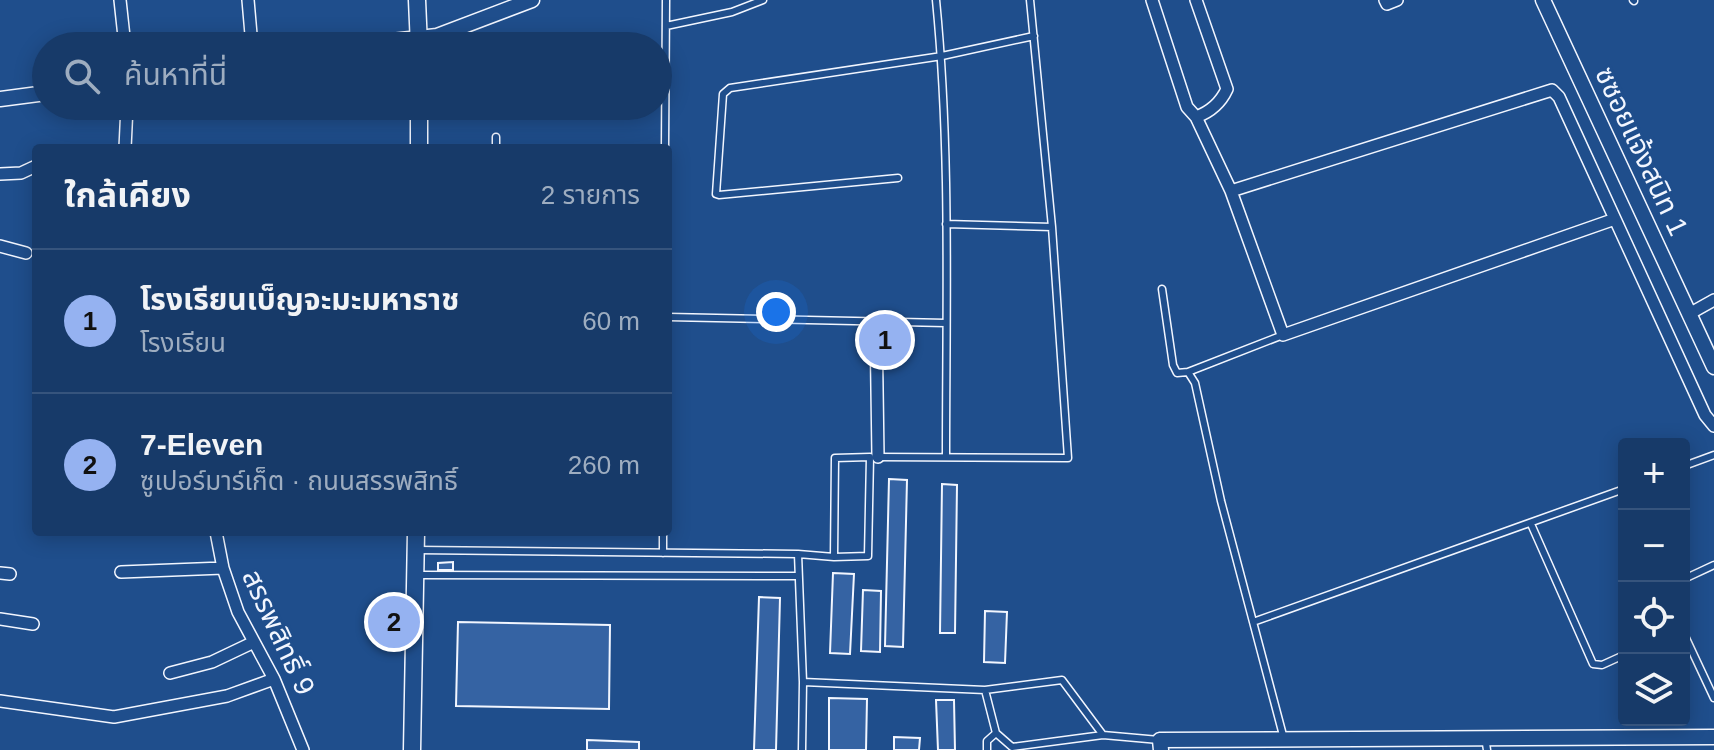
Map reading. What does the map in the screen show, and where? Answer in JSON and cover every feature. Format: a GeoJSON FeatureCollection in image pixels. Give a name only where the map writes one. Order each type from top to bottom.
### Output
{"type":"FeatureCollection","features":[{"type":"Feature","properties":{"kind":"main road"},"geometry":{"type":"LineString","coordinates":[[417,0],[419,32]]}},
{"type":"Feature","properties":{"kind":"main road"},"geometry":{"type":"LineString","coordinates":[[419,120],[419,144]]}},
{"type":"Feature","properties":{"kind":"main road"},"geometry":{"type":"LineString","coordinates":[[412,750],[416,536]]}},
{"type":"Feature","properties":{"kind":"street"},"geometry":{"type":"LineString","coordinates":[[120,0],[123,32]]}},
{"type":"Feature","properties":{"kind":"street"},"geometry":{"type":"LineString","coordinates":[[248,0],[251,32]]}},
{"type":"Feature","properties":{"kind":"street"},"geometry":{"type":"LineString","coordinates":[[448,32],[532,0]]}},
{"type":"Feature","properties":{"kind":"street"},"geometry":{"type":"LineString","coordinates":[[1152,0],[1187,107],[1196,117],[1231,191],[1283,335],[1615,219]]}},
{"type":"Feature","properties":{"kind":"street"},"geometry":{"type":"LineString","coordinates":[[1196,0],[1227,89],[1223,98],[1207,113],[1196,117]]}},
{"type":"Feature","properties":{"kind":"street"},"geometry":{"type":"LineString","coordinates":[[1385,0],[1387,4],[1397,0]]}},
{"type":"Feature","properties":{"kind":"street","name":"ซซอยแจ้งสนิท 1"},"geometry":{"type":"LineString","coordinates":[[1543,0],[1714,367]]}},
{"type":"Feature","properties":{"kind":"street"},"geometry":{"type":"LineString","coordinates":[[1231,191],[1552,90],[1559,97],[1705,415],[1714,426]]}},
{"type":"Feature","properties":{"kind":"street"},"geometry":{"type":"LineString","coordinates":[[0,99],[32,95]]}},
{"type":"Feature","properties":{"kind":"street"},"geometry":{"type":"LineString","coordinates":[[125,144],[126,120]]}},
{"type":"Feature","properties":{"kind":"street"},"geometry":{"type":"LineString","coordinates":[[0,174],[21,173],[32,168]]}},
{"type":"Feature","properties":{"kind":"street"},"geometry":{"type":"LineString","coordinates":[[0,246],[26,253]]}},
{"type":"Feature","properties":{"kind":"street"},"geometry":{"type":"LineString","coordinates":[[1689,314],[1714,300]]}},
{"type":"Feature","properties":{"kind":"street"},"geometry":{"type":"LineString","coordinates":[[874,457],[876,321]]}},
{"type":"Feature","properties":{"kind":"street","name":"สรรพสิทธิ์ 9"},"geometry":{"type":"LineString","coordinates":[[217,536],[223,568],[238,612],[274,679],[303,750]]}},
{"type":"Feature","properties":{"kind":"street"},"geometry":{"type":"LineString","coordinates":[[121,572],[223,568]]}},
{"type":"Feature","properties":{"kind":"street"},"geometry":{"type":"LineString","coordinates":[[0,619],[33,624]]}},
{"type":"Feature","properties":{"kind":"street"},"geometry":{"type":"LineString","coordinates":[[170,673],[212,662],[254,642]]}},
{"type":"Feature","properties":{"kind":"street"},"geometry":{"type":"LineString","coordinates":[[0,701],[114,717],[227,696],[274,679]]}},
{"type":"Feature","properties":{"kind":"street"},"geometry":{"type":"LineString","coordinates":[[1161,745],[1284,740],[1340,745],[1486,744],[1714,737]]}},
{"type":"Feature","properties":{"kind":"lane"},"geometry":{"type":"LineString","coordinates":[[666,0],[666,32]]}},
{"type":"Feature","properties":{"kind":"lane"},"geometry":{"type":"LineString","coordinates":[[666,26],[732,12],[763,0]]}},
{"type":"Feature","properties":{"kind":"lane"},"geometry":{"type":"LineString","coordinates":[[936,0],[942,56],[946,224],[946,457]]}},
{"type":"Feature","properties":{"kind":"lane"},"geometry":{"type":"LineString","coordinates":[[834,557],[835,458],[1068,458],[1052,227],[1030,0]]}},
{"type":"Feature","properties":{"kind":"lane"},"geometry":{"type":"LineString","coordinates":[[898,178],[716,194],[723,94],[730,88],[942,56],[1034,36]]}},
{"type":"Feature","properties":{"kind":"lane"},"geometry":{"type":"LineString","coordinates":[[665,120],[665,144]]}},
{"type":"Feature","properties":{"kind":"lane"},"geometry":{"type":"LineString","coordinates":[[496,137],[496,144]]}},
{"type":"Feature","properties":{"kind":"lane"},"geometry":{"type":"LineString","coordinates":[[946,224],[1052,227]]}},
{"type":"Feature","properties":{"kind":"lane"},"geometry":{"type":"LineString","coordinates":[[1162,289],[1173,365],[1177,373],[1188,372],[1283,335]]}},
{"type":"Feature","properties":{"kind":"lane"},"geometry":{"type":"LineString","coordinates":[[672,317],[946,323]]}},
{"type":"Feature","properties":{"kind":"lane"},"geometry":{"type":"LineString","coordinates":[[1188,372],[1195,383],[1221,501],[1284,740]]}},
{"type":"Feature","properties":{"kind":"lane"},"geometry":{"type":"LineString","coordinates":[[1690,464],[1714,455]]}},
{"type":"Feature","properties":{"kind":"lane"},"geometry":{"type":"LineString","coordinates":[[416,550],[868,556],[874,457]]}},
{"type":"Feature","properties":{"kind":"lane"},"geometry":{"type":"LineString","coordinates":[[1253,622],[1618,491]]}},
{"type":"Feature","properties":{"kind":"lane"},"geometry":{"type":"LineString","coordinates":[[1531,524],[1593,664],[1602,665],[1618,658]]}},
{"type":"Feature","properties":{"kind":"lane"},"geometry":{"type":"LineString","coordinates":[[663,536],[663,553]]}},
{"type":"Feature","properties":{"kind":"lane"},"geometry":{"type":"LineString","coordinates":[[798,554],[802,750]]}},
{"type":"Feature","properties":{"kind":"lane"},"geometry":{"type":"LineString","coordinates":[[1690,576],[1714,565]]}},
{"type":"Feature","properties":{"kind":"lane"},"geometry":{"type":"LineString","coordinates":[[415,575],[798,576]]}},
{"type":"Feature","properties":{"kind":"lane"},"geometry":{"type":"LineString","coordinates":[[1690,647],[1714,698]]}},
{"type":"Feature","properties":{"kind":"lane"},"geometry":{"type":"LineString","coordinates":[[803,682],[985,690],[1062,680],[1103,735]]}},
{"type":"Feature","properties":{"kind":"lane"},"geometry":{"type":"LineString","coordinates":[[985,690],[996,733],[1012,747],[1103,735],[1161,745]]}},
{"type":"Feature","properties":{"kind":"lane"},"geometry":{"type":"LineString","coordinates":[[987,750],[987,741],[996,733]]}},
{"type":"Feature","properties":{"kind":"building"},"geometry":{"type":"Polygon","coordinates":[[[889,479],[907,480],[903,647],[885,646],[889,479]]]}},
{"type":"Feature","properties":{"kind":"building"},"geometry":{"type":"Polygon","coordinates":[[[942,484],[957,485],[955,633],[940,633],[942,484]]]}},
{"type":"Feature","properties":{"kind":"building"},"geometry":{"type":"Polygon","coordinates":[[[453,562],[453,570],[438,570],[438,563],[453,562]]]}},
{"type":"Feature","properties":{"kind":"building"},"geometry":{"type":"Polygon","coordinates":[[[833,573],[854,574],[850,654],[830,653],[833,573]]]}},
{"type":"Feature","properties":{"kind":"building"},"geometry":{"type":"Polygon","coordinates":[[[863,590],[881,591],[880,652],[861,651],[863,590]]]}},
{"type":"Feature","properties":{"kind":"building"},"geometry":{"type":"Polygon","coordinates":[[[759,597],[780,598],[776,750],[754,750],[759,597]]]}},
{"type":"Feature","properties":{"kind":"building"},"geometry":{"type":"Polygon","coordinates":[[[384,611],[402,611],[402,633],[384,633],[384,611]]]}},
{"type":"Feature","properties":{"kind":"building"},"geometry":{"type":"Polygon","coordinates":[[[985,611],[1007,612],[1005,663],[984,662],[985,611]]]}},
{"type":"Feature","properties":{"kind":"building"},"geometry":{"type":"Polygon","coordinates":[[[458,622],[610,625],[609,709],[456,706],[458,622]]]}},
{"type":"Feature","properties":{"kind":"building"},"geometry":{"type":"Polygon","coordinates":[[[829,698],[867,699],[866,750],[829,750],[829,698]]]}},
{"type":"Feature","properties":{"kind":"building"},"geometry":{"type":"Polygon","coordinates":[[[936,700],[954,700],[955,750],[938,750],[936,700]]]}},
{"type":"Feature","properties":{"kind":"building"},"geometry":{"type":"Polygon","coordinates":[[[894,737],[920,738],[919,750],[894,750],[894,737]]]}},
{"type":"Feature","properties":{"kind":"building"},"geometry":{"type":"Polygon","coordinates":[[[587,740],[639,742],[639,750],[587,750],[587,740]]]}},
{"type":"Feature","properties":{"kind":"place","name":"โรงเรียนเบ็ญจะมะมหาราช"},"geometry":{"type":"Point","coordinates":[885,340]}},
{"type":"Feature","properties":{"kind":"place","name":"7-Eleven"},"geometry":{"type":"Point","coordinates":[394,622]}}]}
